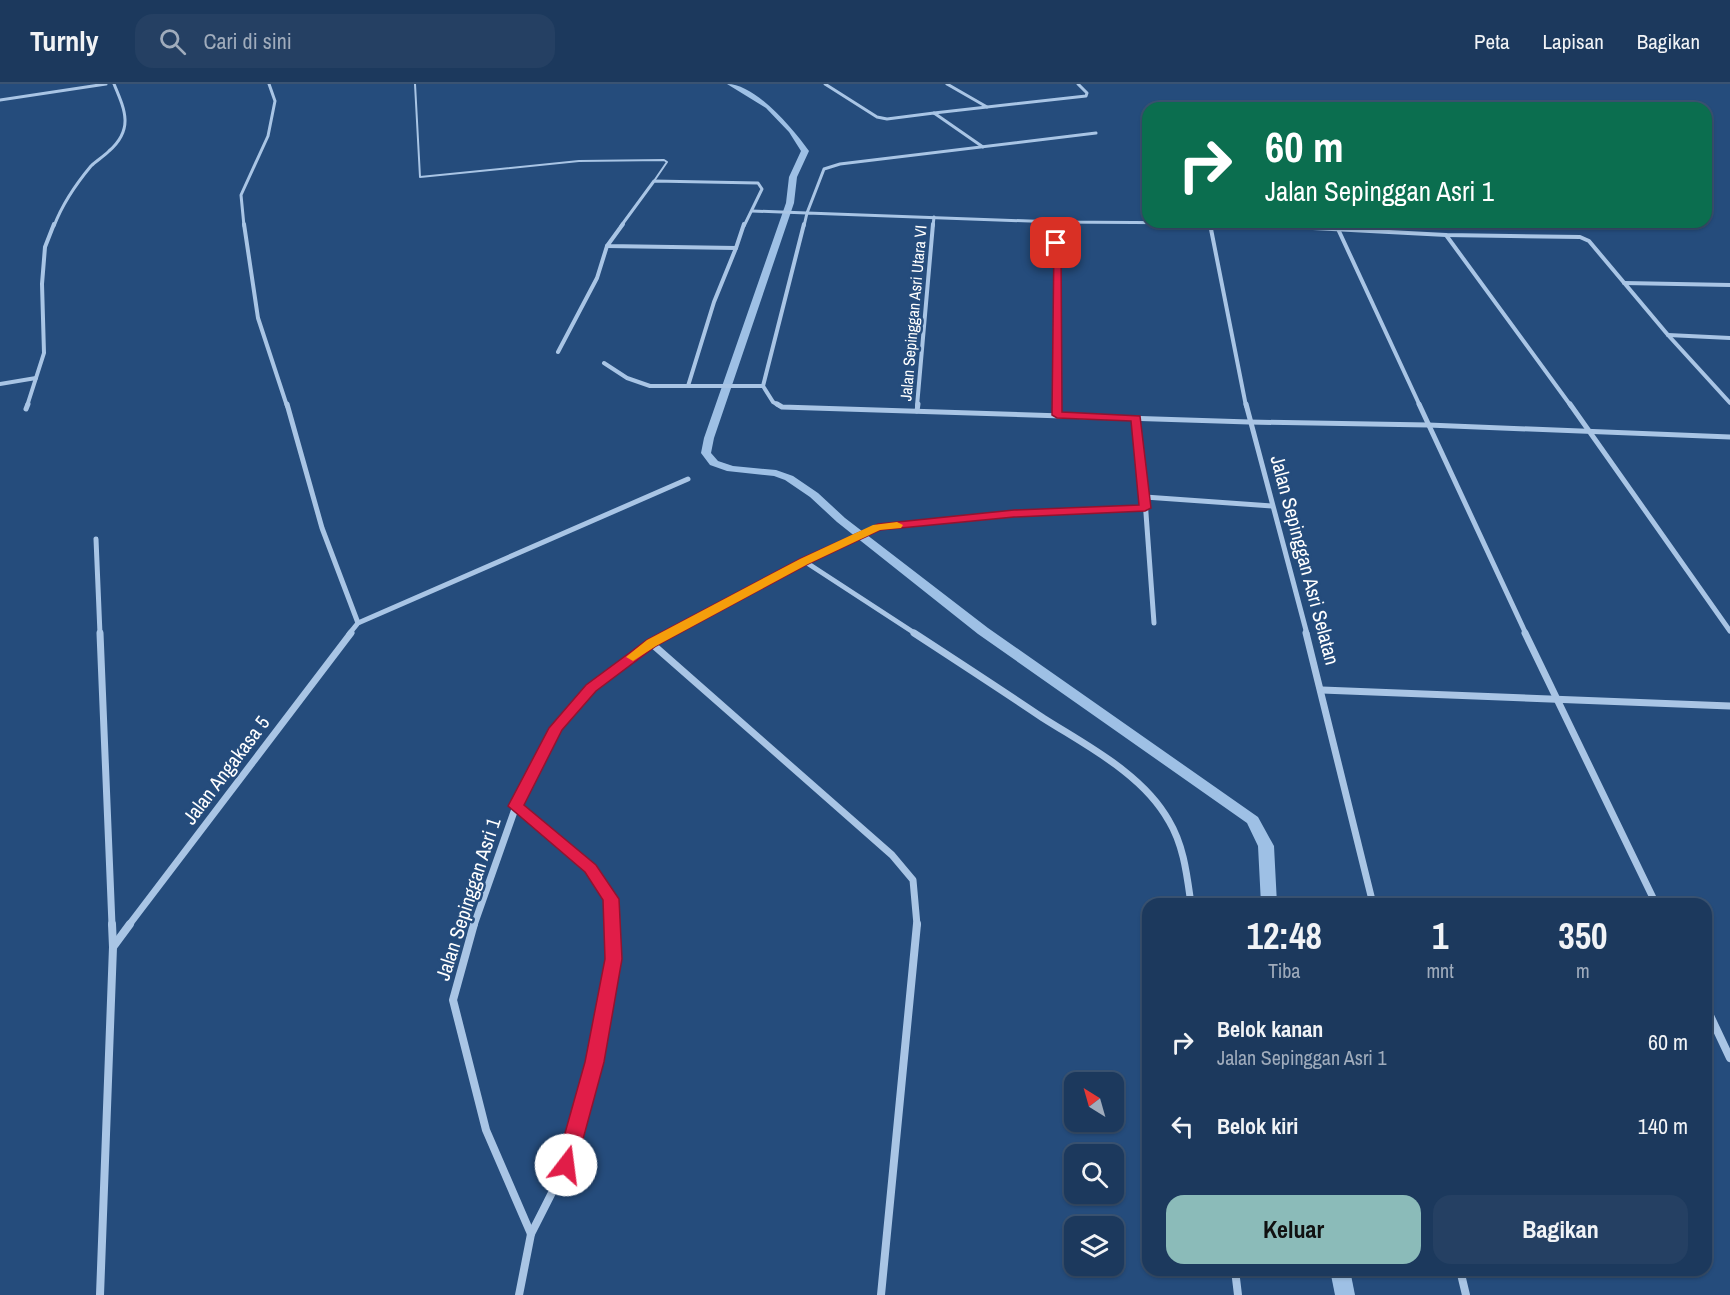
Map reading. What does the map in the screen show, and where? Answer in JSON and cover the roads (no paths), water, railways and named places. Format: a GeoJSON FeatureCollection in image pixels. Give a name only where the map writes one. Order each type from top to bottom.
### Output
{"type":"FeatureCollection","features":[{"type":"Feature","properties":{"kind":"street"},"geometry":{"type":"LineString","coordinates":[[0,100],[106,84]]}},
{"type":"Feature","properties":{"kind":"street"},"geometry":{"type":"LineString","coordinates":[[26,409],[44,353],[42,284],[45,247],[60,210],[92,165],[111,150],[124,134],[126,112],[114,84]]}},
{"type":"Feature","properties":{"kind":"street"},"geometry":{"type":"LineString","coordinates":[[269,84],[275,101],[268,136],[241,195],[246,251],[258,318],[300,442],[322,528],[358,623]]}},
{"type":"Feature","properties":{"kind":"street"},"geometry":{"type":"LineString","coordinates":[[825,84],[878,117],[887,119],[1086,96],[1087,93],[1078,84]]}},
{"type":"Feature","properties":{"kind":"street"},"geometry":{"type":"LineString","coordinates":[[947,84],[987,107]]}},
{"type":"Feature","properties":{"kind":"street"},"geometry":{"type":"LineString","coordinates":[[934,113],[984,147]]}},
{"type":"Feature","properties":{"kind":"street"},"geometry":{"type":"LineString","coordinates":[[1096,133],[858,162],[824,169],[806,213],[763,386],[772,402],[782,407],[1249,422],[1428,425],[1730,437]]}},
{"type":"Feature","properties":{"kind":"street"},"geometry":{"type":"LineString","coordinates":[[558,352],[597,278],[608,246],[654,181],[758,183],[762,189],[741,231],[714,302],[688,386]]}},
{"type":"Feature","properties":{"kind":"street"},"geometry":{"type":"LineString","coordinates":[[752,211],[1056,222],[1142,223]]}},
{"type":"Feature","properties":{"kind":"street","name":"Jalan Sepinggan Asri Utara VI"},"geometry":{"type":"LineString","coordinates":[[916,411],[934,217]]}},
{"type":"Feature","properties":{"kind":"street"},"geometry":{"type":"LineString","coordinates":[[1056,222],[1057,415]]}},
{"type":"Feature","properties":{"kind":"street","name":"Jalan Sepinggan Asri Selatan"},"geometry":{"type":"LineString","coordinates":[[1211,228],[1249,422],[1322,690],[1372,898]]}},
{"type":"Feature","properties":{"kind":"street"},"geometry":{"type":"LineString","coordinates":[[1317,228],[1446,235],[1580,237],[1589,241],[1730,404]]}},
{"type":"Feature","properties":{"kind":"street"},"geometry":{"type":"LineString","coordinates":[[1338,229],[1556,700],[1653,898]]}},
{"type":"Feature","properties":{"kind":"street"},"geometry":{"type":"LineString","coordinates":[[1446,235],[1591,433],[1730,631]]}},
{"type":"Feature","properties":{"kind":"street"},"geometry":{"type":"LineString","coordinates":[[608,246],[736,248]]}},
{"type":"Feature","properties":{"kind":"street"},"geometry":{"type":"LineString","coordinates":[[1624,283],[1730,285]]}},
{"type":"Feature","properties":{"kind":"street"},"geometry":{"type":"LineString","coordinates":[[1668,335],[1730,338]]}},
{"type":"Feature","properties":{"kind":"street"},"geometry":{"type":"LineString","coordinates":[[604,363],[627,378],[650,386],[763,386]]}},
{"type":"Feature","properties":{"kind":"street"},"geometry":{"type":"LineString","coordinates":[[0,384],[36,378]]}},
{"type":"Feature","properties":{"kind":"street"},"geometry":{"type":"LineString","coordinates":[[1136,418],[1145,497],[1154,623]]}},
{"type":"Feature","properties":{"kind":"street","name":"Jalan Angakasa 5"},"geometry":{"type":"LineString","coordinates":[[113,947],[358,623],[688,479]]}},
{"type":"Feature","properties":{"kind":"street"},"geometry":{"type":"LineString","coordinates":[[1145,497],[1272,506]]}},
{"type":"Feature","properties":{"kind":"street","name":"Jalan Sepinggan Asri 1"},"geometry":{"type":"LineString","coordinates":[[531,1234],[486,1130],[453,1000],[471,931],[516,806],[556,728],[591,688],[651,643],[804,561],[878,527],[1014,514],[1145,508]]}},
{"type":"Feature","properties":{"kind":"street"},"geometry":{"type":"LineString","coordinates":[[96,539],[113,947],[100,1295]]}},
{"type":"Feature","properties":{"kind":"street"},"geometry":{"type":"LineString","coordinates":[[804,561],[1108,760],[1142,785],[1169,816],[1186,860],[1190,898]]}},
{"type":"Feature","properties":{"kind":"street"},"geometry":{"type":"LineString","coordinates":[[651,643],[892,855],[913,880],[918,917],[880,1295]]}},
{"type":"Feature","properties":{"kind":"street"},"geometry":{"type":"LineString","coordinates":[[1322,690],[1730,706]]}},
{"type":"Feature","properties":{"kind":"street"},"geometry":{"type":"LineString","coordinates":[[516,806],[590,868],[611,899],[614,959],[594,1062],[566,1165],[531,1234],[519,1295]]}},
{"type":"Feature","properties":{"kind":"street"},"geometry":{"type":"LineString","coordinates":[[1712,1020],[1730,1058]]}},
{"type":"Feature","properties":{"kind":"street"},"geometry":{"type":"LineString","coordinates":[[1236,1276],[1238,1295]]}},
{"type":"Feature","properties":{"kind":"street"},"geometry":{"type":"LineString","coordinates":[[1461,1276],[1466,1295]]}},
{"type":"Feature","properties":{"kind":"lane"},"geometry":{"type":"LineString","coordinates":[[415,84],[420,177],[579,161],[664,160],[667,162],[654,181]]}},
{"type":"Feature","properties":{"kind":"waterway"},"geometry":{"type":"LineString","coordinates":[[730,84],[768,107],[791,131],[805,151],[793,177],[790,203],[709,438],[706,453],[714,463],[731,469],[776,473],[789,478],[814,495],[841,520],[983,631],[1253,820],[1266,846],[1269,898]]}},
{"type":"Feature","properties":{"kind":"waterway"},"geometry":{"type":"LineString","coordinates":[[1341,1276],[1345,1295]]}}]}
